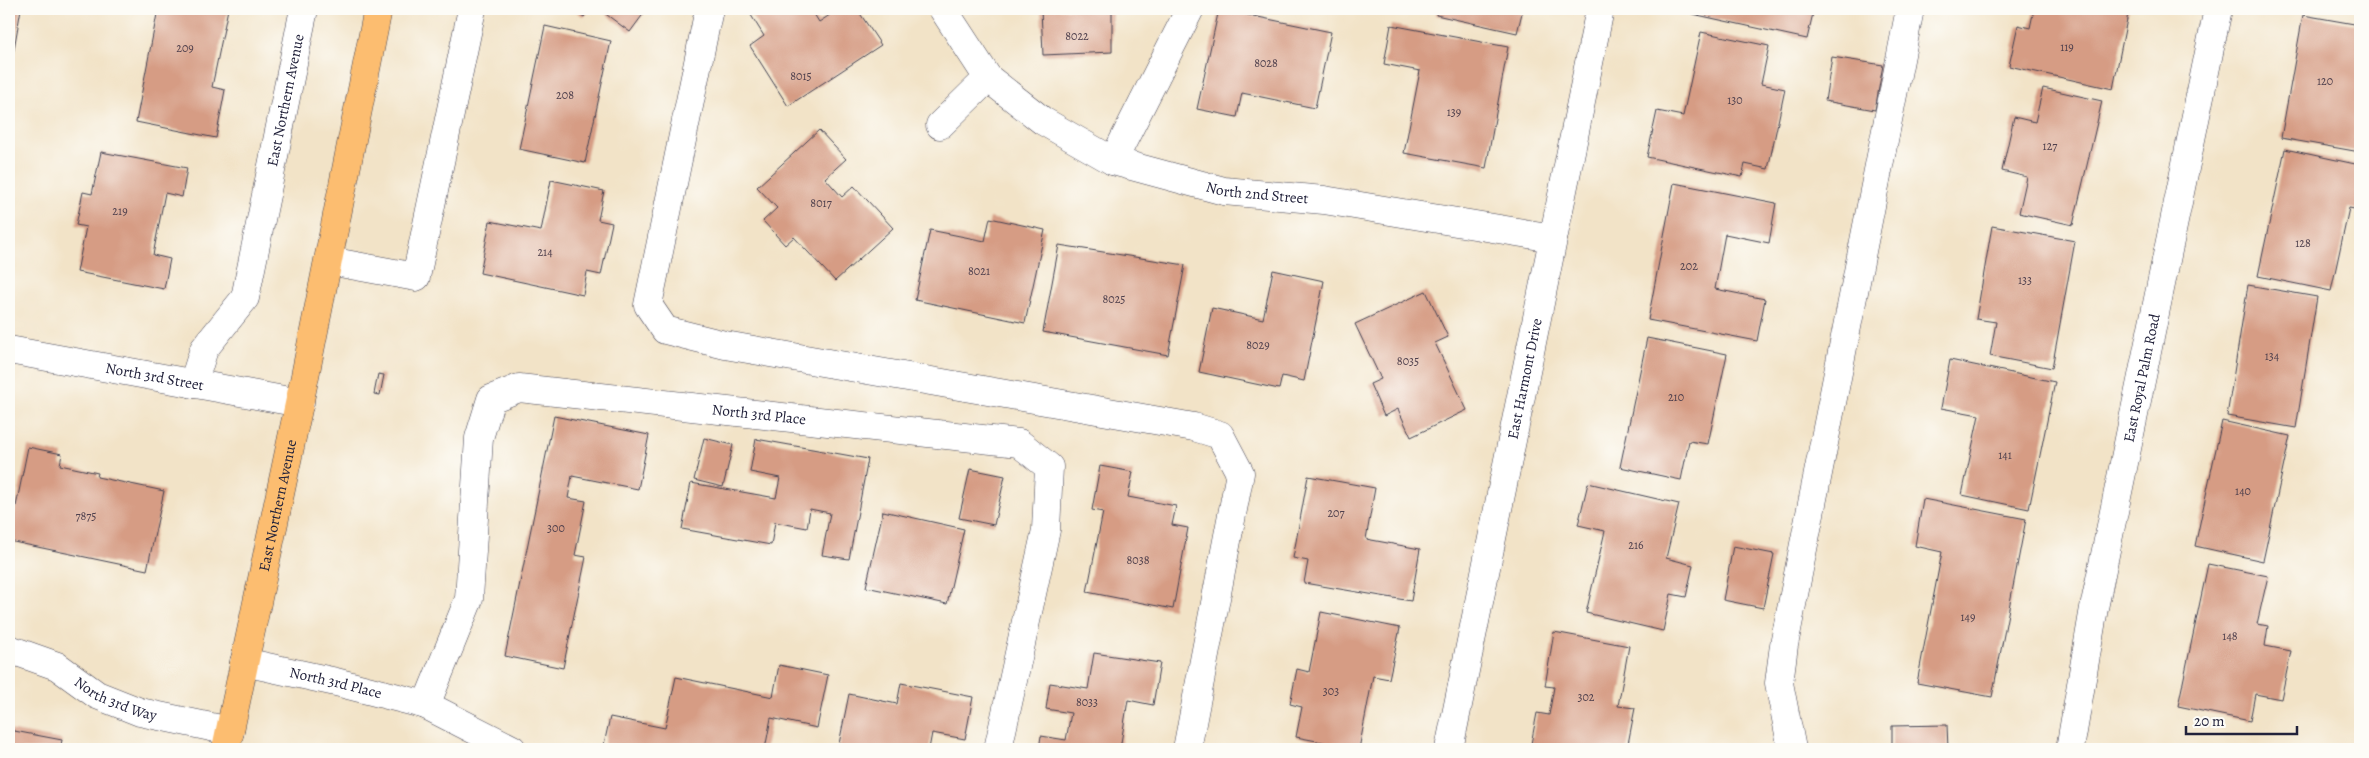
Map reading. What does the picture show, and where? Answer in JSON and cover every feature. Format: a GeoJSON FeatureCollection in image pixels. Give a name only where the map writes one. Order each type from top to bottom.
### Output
{"type":"FeatureCollection","features":[{"type":"Feature","properties":{"kind":"main road","name":"East Northern Avenue"},"geometry":{"type":"LineString","coordinates":[[228,740],[300,403],[378,9]]}},
{"type":"Feature","properties":{"kind":"street","name":"East Northern Avenue"},"geometry":{"type":"LineString","coordinates":[[193,384],[204,349],[245,298],[304,9]]}},
{"type":"Feature","properties":{"kind":"street"},"geometry":{"type":"LineString","coordinates":[[328,261],[416,277],[472,9]]}},
{"type":"Feature","properties":{"kind":"street"},"geometry":{"type":"LineString","coordinates":[[709,9],[648,305],[665,330],[725,345],[1194,427],[1220,435],[1240,473],[1187,749]]}},
{"type":"Feature","properties":{"kind":"street","name":"North 2nd Street"},"geometry":{"type":"LineString","coordinates":[[943,9],[988,78],[1043,121],[1113,162],[1224,191],[1324,200],[1553,238]]}},
{"type":"Feature","properties":{"kind":"street"},"geometry":{"type":"LineString","coordinates":[[1113,162],[1190,9]]}},
{"type":"Feature","properties":{"kind":"street","name":"East Harmont Drive"},"geometry":{"type":"LineString","coordinates":[[1450,749],[1600,9]]}},
{"type":"Feature","properties":{"kind":"street"},"geometry":{"type":"LineString","coordinates":[[1792,749],[1779,684],[1784,645],[1910,9]]}},
{"type":"Feature","properties":{"kind":"street","name":"East Royal Palm Road"},"geometry":{"type":"LineString","coordinates":[[2070,749],[2094,608],[2218,9]]}},
{"type":"Feature","properties":{"kind":"street"},"geometry":{"type":"LineString","coordinates":[[940,124],[988,78]]}},
{"type":"Feature","properties":{"kind":"street","name":"North 3rd Street"},"geometry":{"type":"LineString","coordinates":[[9,350],[300,403]]}},
{"type":"Feature","properties":{"kind":"street","name":"North 3rd Place"},"geometry":{"type":"LineString","coordinates":[[426,705],[470,599],[479,438],[491,399],[519,388],[1019,443],[1049,467],[1046,530],[998,749]]}},
{"type":"Feature","properties":{"kind":"street","name":"North 3rd Way"},"geometry":{"type":"LineString","coordinates":[[9,649],[57,666],[97,695],[140,712],[228,740]]}},
{"type":"Feature","properties":{"kind":"street","name":"North 3rd Place"},"geometry":{"type":"LineString","coordinates":[[244,662],[336,682],[426,705],[512,749]]}},
{"type":"Feature","properties":{"kind":"building"},"geometry":{"type":"Polygon","coordinates":[[[9,9],[21,9],[10,72],[9,72],[9,9]]]}},
{"type":"Feature","properties":{"kind":"building"},"geometry":{"type":"Polygon","coordinates":[[[158,9],[228,9],[212,87],[225,90],[216,138],[136,122],[158,9]]]}},
{"type":"Feature","properties":{"kind":"building"},"geometry":{"type":"Polygon","coordinates":[[[573,9],[590,9],[584,17],[573,9]]]}},
{"type":"Feature","properties":{"kind":"building"},"geometry":{"type":"Polygon","coordinates":[[[599,9],[647,9],[630,32],[599,9]]]}},
{"type":"Feature","properties":{"kind":"building"},"geometry":{"type":"Polygon","coordinates":[[[753,9],[811,9],[819,22],[839,9],[857,9],[881,45],[788,106],[750,46],[764,36],[749,12],[753,9]]]}},
{"type":"Feature","properties":{"kind":"building"},"geometry":{"type":"Polygon","coordinates":[[[1041,9],[1112,9],[1112,52],[1043,55],[1041,9]]]}},
{"type":"Feature","properties":{"kind":"building"},"geometry":{"type":"Polygon","coordinates":[[[1219,9],[1331,32],[1315,108],[1242,93],[1237,117],[1197,109],[1219,9]]]}},
{"type":"Feature","properties":{"kind":"building"},"geometry":{"type":"Polygon","coordinates":[[[1437,9],[1523,9],[1517,33],[1436,15],[1437,9]]]}},
{"type":"Feature","properties":{"kind":"building"},"geometry":{"type":"Polygon","coordinates":[[[1679,9],[1814,9],[1807,39],[1679,11],[1679,9]]]}},
{"type":"Feature","properties":{"kind":"building"},"geometry":{"type":"Polygon","coordinates":[[[2034,9],[2129,9],[2113,89],[2009,66],[2018,25],[2030,28],[2034,9]]]}},
{"type":"Feature","properties":{"kind":"building"},"geometry":{"type":"Polygon","coordinates":[[[2303,15],[2360,25],[2360,152],[2281,138],[2303,15]]]}},
{"type":"Feature","properties":{"kind":"building"},"geometry":{"type":"Polygon","coordinates":[[[1391,25],[1508,47],[1486,168],[1404,153],[1420,71],[1384,64],[1391,25]]]}},
{"type":"Feature","properties":{"kind":"building"},"geometry":{"type":"Polygon","coordinates":[[[545,26],[611,41],[585,163],[519,149],[545,26]]]}},
{"type":"Feature","properties":{"kind":"building"},"geometry":{"type":"Polygon","coordinates":[[[1701,32],[1769,46],[1761,84],[1785,89],[1768,169],[1745,164],[1742,177],[1647,157],[1657,111],[1683,116],[1701,32]]]}},
{"type":"Feature","properties":{"kind":"building"},"geometry":{"type":"Polygon","coordinates":[[[1832,57],[1883,65],[1875,110],[1825,101],[1832,57]]]}},
{"type":"Feature","properties":{"kind":"building"},"geometry":{"type":"Polygon","coordinates":[[[2043,88],[2102,101],[2073,225],[2019,213],[2027,177],[2002,171],[2014,117],[2035,122],[2043,88]]]}},
{"type":"Feature","properties":{"kind":"building"},"geometry":{"type":"Polygon","coordinates":[[[819,130],[846,159],[825,178],[842,197],[854,186],[893,228],[835,281],[794,237],[785,245],[763,221],[777,208],[757,187],[819,130]]]}},
{"type":"Feature","properties":{"kind":"building"},"geometry":{"type":"Polygon","coordinates":[[[2285,149],[2360,165],[2360,210],[2349,208],[2331,291],[2258,276],[2285,149]]]}},
{"type":"Feature","properties":{"kind":"building"},"geometry":{"type":"Polygon","coordinates":[[[101,152],[187,168],[182,197],[165,193],[153,255],[170,259],[164,289],[77,272],[86,227],[76,225],[83,192],[92,194],[101,152]]]}},
{"type":"Feature","properties":{"kind":"building"},"geometry":{"type":"Polygon","coordinates":[[[551,180],[604,191],[598,220],[612,223],[601,275],[587,272],[583,295],[480,273],[490,221],[541,231],[551,180]]]}},
{"type":"Feature","properties":{"kind":"building"},"geometry":{"type":"Polygon","coordinates":[[[1674,183],[1776,203],[1769,243],[1725,234],[1715,289],[1765,299],[1757,341],[1648,320],[1674,183]]]}},
{"type":"Feature","properties":{"kind":"building"},"geometry":{"type":"Polygon","coordinates":[[[990,218],[1045,230],[1025,323],[915,300],[930,230],[985,241],[990,218]]]}},
{"type":"Feature","properties":{"kind":"building"},"geometry":{"type":"Polygon","coordinates":[[[1992,226],[2075,241],[2052,368],[1990,356],[1996,322],[1976,319],[1992,226]]]}},
{"type":"Feature","properties":{"kind":"building"},"geometry":{"type":"Polygon","coordinates":[[[1059,245],[1185,265],[1168,355],[1043,332],[1059,245]]]}},
{"type":"Feature","properties":{"kind":"building"},"geometry":{"type":"Polygon","coordinates":[[[1273,270],[1324,281],[1304,381],[1282,376],[1279,389],[1199,372],[1212,308],[1263,319],[1273,270]]]}},
{"type":"Feature","properties":{"kind":"building"},"geometry":{"type":"Polygon","coordinates":[[[2248,285],[2317,297],[2296,428],[2227,416],[2248,285]]]}},
{"type":"Feature","properties":{"kind":"building"},"geometry":{"type":"Polygon","coordinates":[[[1426,291],[1448,337],[1435,343],[1467,410],[1411,437],[1398,409],[1384,416],[1370,384],[1381,379],[1355,324],[1426,291]]]}},
{"type":"Feature","properties":{"kind":"building"},"geometry":{"type":"Polygon","coordinates":[[[1647,338],[1727,354],[1708,444],[1689,441],[1681,480],[1620,467],[1647,338]]]}},
{"type":"Feature","properties":{"kind":"building"},"geometry":{"type":"Polygon","coordinates":[[[1950,360],[2055,382],[2029,509],[1962,495],[1979,415],[1941,408],[1950,360]]]}},
{"type":"Feature","properties":{"kind":"building"},"geometry":{"type":"Polygon","coordinates":[[[378,374],[384,375],[380,395],[374,394],[378,374]]]}},
{"type":"Feature","properties":{"kind":"building"},"geometry":{"type":"Polygon","coordinates":[[[554,416],[649,435],[638,489],[572,476],[568,498],[586,501],[575,555],[586,557],[563,668],[505,656],[554,416]]]}},
{"type":"Feature","properties":{"kind":"building"},"geometry":{"type":"Polygon","coordinates":[[[2222,421],[2290,436],[2263,561],[2195,546],[2222,421]]]}},
{"type":"Feature","properties":{"kind":"building"},"geometry":{"type":"Polygon","coordinates":[[[704,438],[733,445],[723,487],[694,480],[704,438]]]}},
{"type":"Feature","properties":{"kind":"building"},"geometry":{"type":"Polygon","coordinates":[[[756,439],[868,459],[849,559],[822,555],[830,513],[810,509],[807,528],[775,522],[771,545],[682,529],[691,483],[776,498],[780,478],[750,472],[756,439]]]}},
{"type":"Feature","properties":{"kind":"building"},"geometry":{"type":"Polygon","coordinates":[[[28,447],[62,454],[60,465],[98,473],[97,477],[164,491],[147,570],[9,541],[28,447]]]}},
{"type":"Feature","properties":{"kind":"building"},"geometry":{"type":"Polygon","coordinates":[[[1100,466],[1133,472],[1128,497],[1176,506],[1172,525],[1188,528],[1173,609],[1087,592],[1103,512],[1092,510],[1100,466]]]}},
{"type":"Feature","properties":{"kind":"building"},"geometry":{"type":"Polygon","coordinates":[[[970,469],[1005,476],[994,525],[959,518],[970,469]]]}},
{"type":"Feature","properties":{"kind":"building"},"geometry":{"type":"Polygon","coordinates":[[[1308,476],[1375,488],[1366,539],[1420,549],[1411,601],[1304,583],[1308,561],[1293,558],[1308,476]]]}},
{"type":"Feature","properties":{"kind":"building"},"geometry":{"type":"Polygon","coordinates":[[[1588,483],[1679,504],[1666,558],[1693,565],[1686,597],[1671,594],[1663,631],[1586,613],[1605,531],[1578,525],[1588,483]]]}},
{"type":"Feature","properties":{"kind":"building"},"geometry":{"type":"Polygon","coordinates":[[[1923,499],[2026,519],[1992,697],[1917,683],[1942,552],[1915,546],[1923,499]]]}},
{"type":"Feature","properties":{"kind":"building"},"geometry":{"type":"Polygon","coordinates":[[[883,511],[964,529],[947,604],[866,587],[883,511]]]}},
{"type":"Feature","properties":{"kind":"building"},"geometry":{"type":"Polygon","coordinates":[[[1733,546],[1774,554],[1763,608],[1723,600],[1733,546]]]}},
{"type":"Feature","properties":{"kind":"building"},"geometry":{"type":"Polygon","coordinates":[[[2208,564],[2268,576],[2257,624],[2268,626],[2265,646],[2291,651],[2281,699],[2255,694],[2250,721],[2178,706],[2208,564]]]}},
{"type":"Feature","properties":{"kind":"building"},"geometry":{"type":"Polygon","coordinates":[[[1321,612],[1400,628],[1389,679],[1373,676],[1359,749],[1296,737],[1302,707],[1290,704],[1297,669],[1309,672],[1321,612]]]}},
{"type":"Feature","properties":{"kind":"building"},"geometry":{"type":"Polygon","coordinates":[[[1554,632],[1629,646],[1618,706],[1635,708],[1627,749],[1530,749],[1537,713],[1549,715],[1554,687],[1545,686],[1554,632]]]}},
{"type":"Feature","properties":{"kind":"building"},"geometry":{"type":"Polygon","coordinates":[[[1094,653],[1160,663],[1153,705],[1128,700],[1120,749],[1039,749],[1041,736],[1066,740],[1071,713],[1046,709],[1050,683],[1088,689],[1094,653]]]}},
{"type":"Feature","properties":{"kind":"building"},"geometry":{"type":"Polygon","coordinates":[[[779,665],[828,675],[817,728],[771,718],[765,749],[603,749],[610,717],[665,728],[676,677],[773,697],[779,665]]]}},
{"type":"Feature","properties":{"kind":"building"},"geometry":{"type":"Polygon","coordinates":[[[901,683],[973,697],[965,739],[932,733],[929,749],[838,749],[849,694],[897,704],[901,683]]]}},
{"type":"Feature","properties":{"kind":"building"},"geometry":{"type":"Polygon","coordinates":[[[1947,725],[1948,749],[1892,749],[1892,726],[1947,725]]]}},
{"type":"Feature","properties":{"kind":"building"},"geometry":{"type":"Polygon","coordinates":[[[9,730],[62,740],[60,749],[9,749],[9,730]]]}}]}
